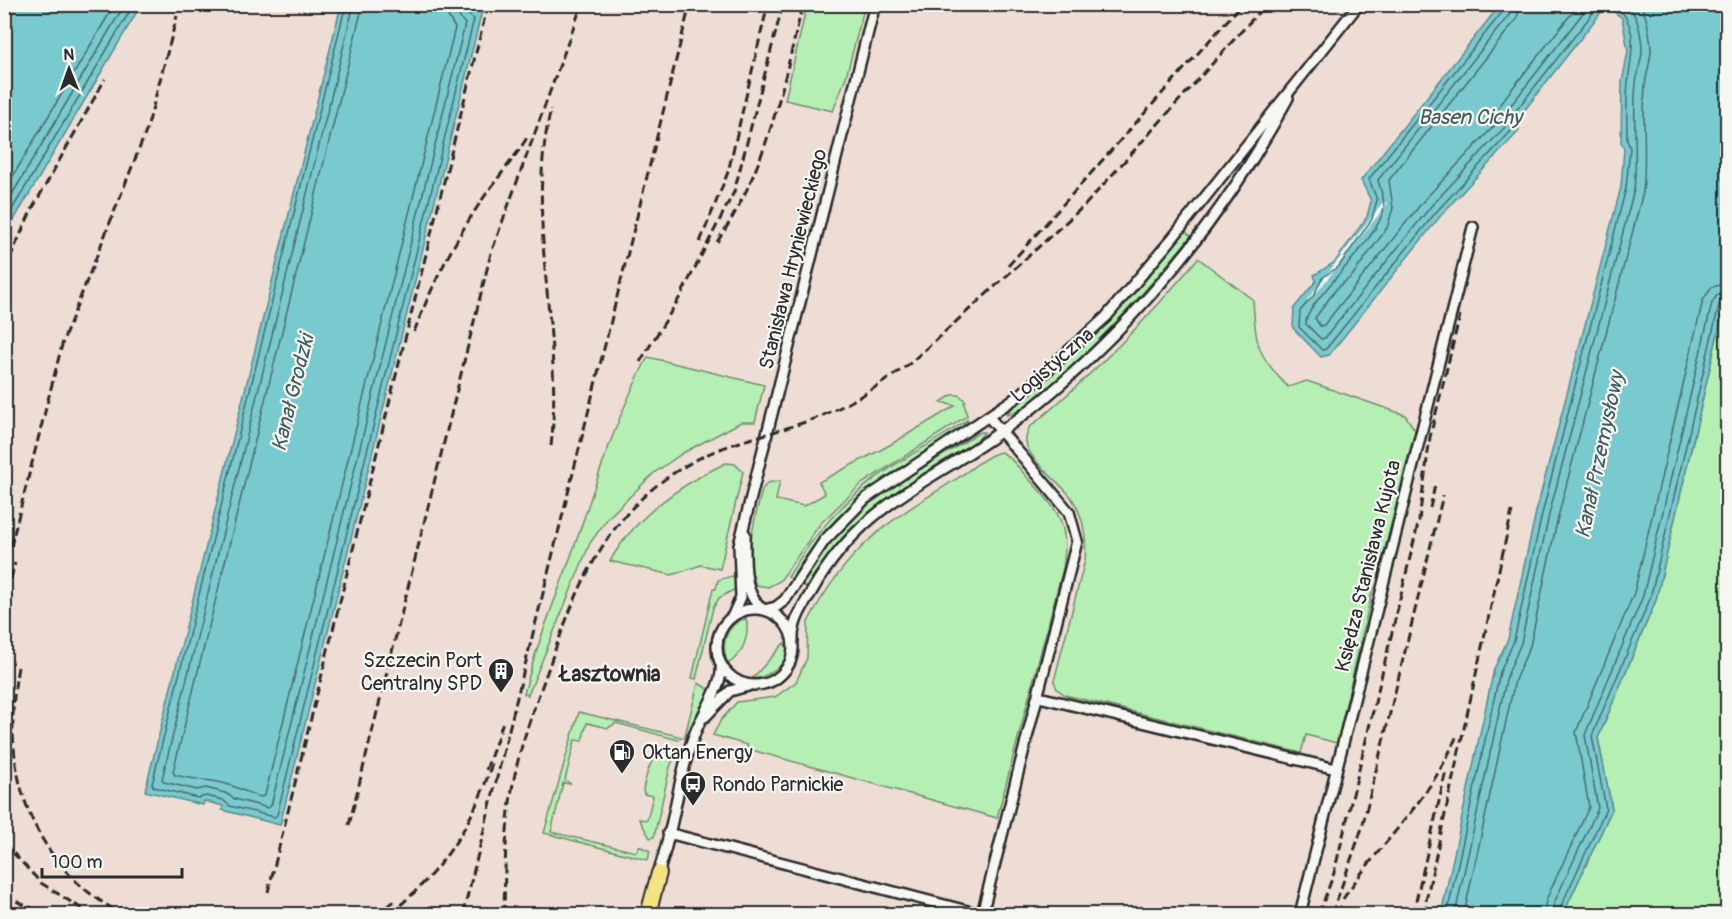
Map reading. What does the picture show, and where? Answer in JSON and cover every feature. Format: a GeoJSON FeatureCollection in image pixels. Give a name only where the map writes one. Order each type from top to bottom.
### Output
{"type":"FeatureCollection","features":[{"type":"Feature","properties":{"kind":"main road"},"geometry":{"type":"LineString","coordinates":[[648,915],[659,873]]}},
{"type":"Feature","properties":{"kind":"street","name":"Stanisława Hryniewieckiego"},"geometry":{"type":"LineString","coordinates":[[732,617],[741,599],[738,552],[875,4]]}},
{"type":"Feature","properties":{"kind":"street","name":"Logistyczna"},"geometry":{"type":"LineString","coordinates":[[764,610],[776,607],[786,599],[818,548],[865,499],[892,478],[989,417],[1052,368],[1112,310],[1172,240],[1359,4]]}},
{"type":"Feature","properties":{"kind":"street","name":"Logistyczna"},"geometry":{"type":"LineString","coordinates":[[793,641],[796,619],[818,581],[859,528],[905,491],[1002,431],[1048,395],[1100,348],[1158,286],[1234,188],[1302,76]]}},
{"type":"Feature","properties":{"kind":"street","name":"Księdza Stanisława Kujota"},"geometry":{"type":"LineString","coordinates":[[1300,915],[1473,227]]}},
{"type":"Feature","properties":{"kind":"street"},"geometry":{"type":"LineString","coordinates":[[668,833],[980,915],[1076,550],[1076,532],[1062,502],[989,417]]}},
{"type":"Feature","properties":{"kind":"street","name":"Stanisława Hryniewieckiego"},"geometry":{"type":"LineString","coordinates":[[746,522],[745,560],[749,585],[754,601],[764,610]]}},
{"type":"Feature","properties":{"kind":"street"},"geometry":{"type":"LineString","coordinates":[[656,915],[659,873],[688,754],[698,726],[720,681],[721,664],[717,650],[722,628],[732,617],[745,610],[764,610],[783,621],[793,641],[792,660],[784,673],[769,683],[750,685],[728,693],[698,726]]}},
{"type":"Feature","properties":{"kind":"street"},"geometry":{"type":"LineString","coordinates":[[721,664],[733,679],[750,685]]}},
{"type":"Feature","properties":{"kind":"street"},"geometry":{"type":"LineString","coordinates":[[1039,697],[1336,769]]}},
{"type":"Feature","properties":{"kind":"street"},"geometry":{"type":"LineString","coordinates":[[642,915],[659,873]]}},
{"type":"Feature","properties":{"kind":"shaded area"},"geometry":{"type":"Polygon","coordinates":[[[141,5],[341,5],[145,791],[202,805],[204,801],[223,806],[222,810],[280,825],[482,12],[468,8],[469,5],[1500,5],[1361,180],[1371,201],[1367,217],[1335,262],[1318,270],[1309,292],[1294,308],[1325,356],[1442,214],[1519,131],[1519,117],[1606,6],[1622,18],[1628,51],[1622,82],[1621,141],[1624,147],[1621,187],[1536,512],[1508,639],[1494,669],[1441,914],[5,914],[5,235],[141,5]]]}},
{"type":"Feature","properties":{"kind":"green space"},"geometry":{"type":"Polygon","coordinates":[[[807,5],[865,5],[846,77],[833,111],[785,100],[807,5]]]}},
{"type":"Feature","properties":{"kind":"green space"},"geometry":{"type":"Polygon","coordinates":[[[1185,231],[1191,236],[1140,297],[1104,335],[1032,401],[1007,415],[1021,399],[1080,349],[1114,316],[1185,231]]]}},
{"type":"Feature","properties":{"kind":"green space"},"geometry":{"type":"Polygon","coordinates":[[[1198,258],[1253,300],[1255,328],[1260,348],[1269,366],[1288,387],[1307,381],[1405,415],[1415,430],[1380,568],[1370,572],[1367,579],[1373,588],[1337,743],[1306,735],[1301,753],[1065,695],[1057,689],[1054,681],[1085,560],[1085,535],[1082,519],[1071,497],[1038,463],[1028,449],[1026,437],[1029,428],[1118,347],[1198,258]]]}},
{"type":"Feature","properties":{"kind":"green space"},"geometry":{"type":"Polygon","coordinates":[[[1727,294],[1727,914],[1566,914],[1566,908],[1612,809],[1598,738],[1656,600],[1727,294]]]}},
{"type":"Feature","properties":{"kind":"green space"},"geometry":{"type":"Polygon","coordinates":[[[648,357],[764,385],[755,422],[741,422],[683,453],[654,473],[608,518],[590,543],[528,695],[524,694],[542,635],[609,446],[648,357]]]}},
{"type":"Feature","properties":{"kind":"green space"},"geometry":{"type":"Polygon","coordinates":[[[952,395],[959,395],[966,401],[964,402],[967,416],[860,485],[820,524],[780,581],[768,587],[756,585],[750,562],[750,549],[762,490],[767,483],[780,481],[776,500],[804,506],[825,494],[819,482],[888,446],[955,406],[941,402],[952,395]]]}},
{"type":"Feature","properties":{"kind":"green space"},"geometry":{"type":"Polygon","coordinates":[[[968,419],[961,429],[887,477],[846,509],[827,529],[791,579],[788,577],[809,545],[846,503],[874,479],[968,419]]]}},
{"type":"Feature","properties":{"kind":"green space"},"geometry":{"type":"Polygon","coordinates":[[[980,432],[984,432],[978,440],[882,502],[842,539],[806,587],[801,585],[834,538],[876,497],[980,432]]]}},
{"type":"Feature","properties":{"kind":"green space"},"geometry":{"type":"Polygon","coordinates":[[[1001,452],[1016,464],[1054,509],[1063,528],[1065,553],[997,818],[748,749],[747,745],[713,735],[721,720],[737,702],[775,697],[796,682],[807,658],[808,622],[838,574],[871,538],[910,508],[984,459],[1001,452]]]}},
{"type":"Feature","properties":{"kind":"green space"},"geometry":{"type":"Polygon","coordinates":[[[726,463],[735,464],[743,472],[720,569],[701,565],[672,575],[610,561],[633,529],[660,503],[692,481],[726,463]]]}},
{"type":"Feature","properties":{"kind":"green space"},"geometry":{"type":"Polygon","coordinates":[[[732,576],[736,579],[737,588],[719,598],[713,608],[696,679],[692,678],[713,589],[716,589],[718,580],[732,576]]]}},
{"type":"Feature","properties":{"kind":"green space"},"geometry":{"type":"Polygon","coordinates":[[[746,618],[747,631],[744,644],[738,655],[728,664],[724,650],[726,636],[733,625],[746,618]]]}},
{"type":"Feature","properties":{"kind":"green space"},"geometry":{"type":"Polygon","coordinates":[[[784,643],[787,656],[784,662],[772,672],[752,679],[784,643]]]}},
{"type":"Feature","properties":{"kind":"green space"},"geometry":{"type":"Polygon","coordinates":[[[698,684],[710,690],[684,739],[698,684]]]}},
{"type":"Feature","properties":{"kind":"green space"},"geometry":{"type":"Polygon","coordinates":[[[579,712],[682,737],[678,740],[616,723],[608,728],[587,723],[582,741],[575,740],[565,780],[571,784],[563,783],[551,832],[636,852],[639,846],[650,851],[648,860],[544,833],[579,712]]]}},
{"type":"Feature","properties":{"kind":"green space"},"geometry":{"type":"Polygon","coordinates":[[[671,748],[677,750],[670,767],[654,837],[650,838],[639,819],[647,820],[653,796],[644,794],[643,789],[650,765],[658,753],[671,748]]]}},
{"type":"Feature","properties":{"kind":"water","name":"Kanał Grodzki"},"geometry":{"type":"Polygon","coordinates":[[[469,4],[469,8],[482,11],[280,825],[222,810],[223,806],[204,801],[203,805],[145,791],[341,5],[469,4]]]}},
{"type":"Feature","properties":{"kind":"water"},"geometry":{"type":"Polygon","coordinates":[[[4,5],[141,5],[5,235],[4,5]]]}},
{"type":"Feature","properties":{"kind":"water"},"geometry":{"type":"Polygon","coordinates":[[[1500,5],[1727,5],[1727,294],[1656,600],[1598,738],[1612,809],[1566,908],[1566,914],[1441,914],[1494,669],[1508,639],[1536,512],[1621,187],[1624,148],[1621,142],[1622,82],[1628,51],[1622,18],[1606,6],[1519,117],[1519,131],[1442,214],[1329,355],[1321,357],[1293,328],[1294,308],[1316,281],[1314,275],[1335,262],[1367,217],[1371,201],[1361,180],[1500,5]]]}},
{"type":"Feature","properties":{"kind":"pier"},"geometry":{"type":"Polygon","coordinates":[[[1384,201],[1387,204],[1309,302],[1307,300],[1384,201]]]}},
{"type":"Feature","properties":{"kind":"railway"},"geometry":{"type":"LineString","coordinates":[[268,892],[488,4]]}},
{"type":"Feature","properties":{"kind":"railway"},"geometry":{"type":"LineString","coordinates":[[349,825],[491,253],[582,4]]}},
{"type":"Feature","properties":{"kind":"railway"},"geometry":{"type":"LineString","coordinates":[[463,914],[690,4]]}},
{"type":"Feature","properties":{"kind":"railway"},"geometry":{"type":"LineString","coordinates":[[700,242],[728,172],[768,4]]}},
{"type":"Feature","properties":{"kind":"railway"},"geometry":{"type":"LineString","coordinates":[[640,362],[680,297],[734,192],[783,4]]}},
{"type":"Feature","properties":{"kind":"railway"},"geometry":{"type":"LineString","coordinates":[[717,242],[749,185],[761,156],[780,98],[803,4]]}},
{"type":"Feature","properties":{"kind":"railway"},"geometry":{"type":"LineString","coordinates":[[1008,266],[1242,4]]}},
{"type":"Feature","properties":{"kind":"railway"},"geometry":{"type":"LineString","coordinates":[[504,914],[509,809],[522,744],[575,598],[588,571],[621,521],[641,499],[694,461],[707,454],[833,411],[871,390],[908,365],[1086,204],[1266,4]]}},
{"type":"Feature","properties":{"kind":"railway"},"geometry":{"type":"LineString","coordinates":[[4,573],[63,341],[147,129],[177,16]]}},
{"type":"Feature","properties":{"kind":"railway"},"geometry":{"type":"LineString","coordinates":[[4,271],[31,211],[105,79]]}},
{"type":"Feature","properties":{"kind":"railway"},"geometry":{"type":"LineString","coordinates":[[551,109],[544,151],[541,193],[553,362],[554,404],[551,446]]}},
{"type":"Feature","properties":{"kind":"railway"},"geometry":{"type":"LineString","coordinates":[[414,332],[436,280],[462,231],[528,136]]}},
{"type":"Feature","properties":{"kind":"railway"},"geometry":{"type":"LineString","coordinates":[[1319,914],[1334,873],[1419,520],[1430,437],[1460,315]]}},
{"type":"Feature","properties":{"kind":"railway"},"geometry":{"type":"LineString","coordinates":[[1430,508],[1435,485]]}},
{"type":"Feature","properties":{"kind":"railway"},"geometry":{"type":"LineString","coordinates":[[1332,914],[1362,828],[1443,495]]}},
{"type":"Feature","properties":{"kind":"railway"},"geometry":{"type":"LineString","coordinates":[[1423,914],[1512,511]]}},
{"type":"Feature","properties":{"kind":"railway"},"geometry":{"type":"LineString","coordinates":[[4,605],[15,563]]}},
{"type":"Feature","properties":{"kind":"railway"},"geometry":{"type":"LineString","coordinates":[[18,667],[13,704],[13,741],[18,776],[28,809],[43,840],[64,868],[90,893],[122,914]]}},
{"type":"Feature","properties":{"kind":"railway"},"geometry":{"type":"LineString","coordinates":[[486,770],[503,722]]}},
{"type":"Feature","properties":{"kind":"railway"},"geometry":{"type":"LineString","coordinates":[[1343,899],[1433,781],[1457,735]]}},
{"type":"Feature","properties":{"kind":"railway"},"geometry":{"type":"LineString","coordinates":[[390,914],[424,882],[453,847],[475,807],[492,763]]}},
{"type":"Feature","properties":{"kind":"railway"},"geometry":{"type":"LineString","coordinates":[[1413,914],[1446,771]]}},
{"type":"Feature","properties":{"kind":"railway"},"geometry":{"type":"LineString","coordinates":[[4,843],[41,883],[90,914]]}},
{"type":"Feature","properties":{"kind":"railway"},"geometry":{"type":"LineString","coordinates":[[4,896],[45,914]]}},
{"type":"Feature","properties":{"kind":"railway"},"geometry":{"type":"LineString","coordinates":[[375,914],[395,901]]}},
{"type":"Feature","properties":{"kind":"place","name":"Szczecin Port Centralny SPD"},"geometry":{"type":"Point","coordinates":[501,694]}},
{"type":"Feature","properties":{"kind":"place","name":"Oktan Energy"},"geometry":{"type":"Point","coordinates":[622,775]}},
{"type":"Feature","properties":{"kind":"place","name":"Rondo Parnickie"},"geometry":{"type":"Point","coordinates":[693,807]}},
{"type":"Feature","properties":{"kind":"district","name":"Łasztownia"},"geometry":{"type":"Point","coordinates":[610,674]}},
{"type":"Feature","properties":{"kind":"water label","name":"Basen Cichy"},"geometry":{"type":"Point","coordinates":[1470,117]}},
{"type":"Feature","properties":{"kind":"water label","name":"Kanał Przemysłowy"},"geometry":{"type":"Point","coordinates":[1600,455]}}]}
